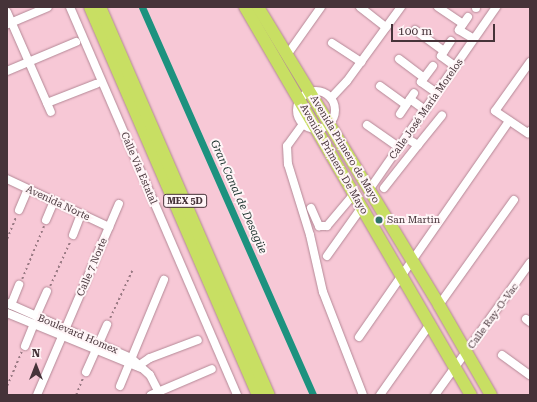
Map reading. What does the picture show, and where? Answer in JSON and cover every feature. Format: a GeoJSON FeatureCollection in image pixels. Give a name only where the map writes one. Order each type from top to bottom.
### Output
{"type":"FeatureCollection","features":[{"type":"Feature","properties":{"kind":"highway","name":"MEX 5D"},"geometry":{"type":"LineString","coordinates":[[90,7],[258,395]]}},
{"type":"Feature","properties":{"kind":"highway","name":"MEX 5D"},"geometry":{"type":"LineString","coordinates":[[100,7],[269,395]]}},
{"type":"Feature","properties":{"kind":"highway","name":"Avenida Primero De Mayo"},"geometry":{"type":"LineString","coordinates":[[245,7],[324,127],[354,194],[362,207],[408,268],[430,324],[461,360],[471,395]]}},
{"type":"Feature","properties":{"kind":"highway","name":"Avenida Primero de Mayo"},"geometry":{"type":"LineString","coordinates":[[258,7],[287,55],[304,95]]}},
{"type":"Feature","properties":{"kind":"highway","name":"Avenida Primero de Mayo"},"geometry":{"type":"LineString","coordinates":[[324,127],[369,190],[408,268],[439,306],[461,360],[491,395]]}},
{"type":"Feature","properties":{"kind":"street"},"geometry":{"type":"LineString","coordinates":[[9,24],[48,7]]}},
{"type":"Feature","properties":{"kind":"street","name":"Calle Vía Estatal"},"geometry":{"type":"LineString","coordinates":[[70,7],[237,395]]}},
{"type":"Feature","properties":{"kind":"street"},"geometry":{"type":"LineString","coordinates":[[250,7],[304,95]]}},
{"type":"Feature","properties":{"kind":"street"},"geometry":{"type":"LineString","coordinates":[[255,7],[304,95]]}},
{"type":"Feature","properties":{"kind":"street"},"geometry":{"type":"LineString","coordinates":[[287,55],[321,7]]}},
{"type":"Feature","properties":{"kind":"street"},"geometry":{"type":"LineString","coordinates":[[360,7],[386,27]]}},
{"type":"Feature","properties":{"kind":"street"},"geometry":{"type":"LineString","coordinates":[[331,98],[361,62],[401,7]]}},
{"type":"Feature","properties":{"kind":"street"},"geometry":{"type":"LineString","coordinates":[[438,7],[463,24]]}},
{"type":"Feature","properties":{"kind":"street","name":"Calle José María Morelos"},"geometry":{"type":"LineString","coordinates":[[369,190],[496,7]]}},
{"type":"Feature","properties":{"kind":"street"},"geometry":{"type":"LineString","coordinates":[[7,12],[9,24],[28,61],[51,112]]}},
{"type":"Feature","properties":{"kind":"street"},"geometry":{"type":"LineString","coordinates":[[468,17],[459,30],[474,39]]}},
{"type":"Feature","properties":{"kind":"street"},"geometry":{"type":"LineString","coordinates":[[415,30],[444,51]]}},
{"type":"Feature","properties":{"kind":"street"},"geometry":{"type":"LineString","coordinates":[[451,41],[441,56],[455,66]]}},
{"type":"Feature","properties":{"kind":"street"},"geometry":{"type":"LineString","coordinates":[[7,71],[76,42]]}},
{"type":"Feature","properties":{"kind":"street"},"geometry":{"type":"LineString","coordinates":[[332,43],[361,62]]}},
{"type":"Feature","properties":{"kind":"street"},"geometry":{"type":"LineString","coordinates":[[399,59],[424,78]]}},
{"type":"Feature","properties":{"kind":"street"},"geometry":{"type":"LineString","coordinates":[[530,62],[495,111],[528,133],[530,131]]}},
{"type":"Feature","properties":{"kind":"street"},"geometry":{"type":"LineString","coordinates":[[433,66],[421,82],[437,93]]}},
{"type":"Feature","properties":{"kind":"street"},"geometry":{"type":"LineString","coordinates":[[46,103],[96,84]]}},
{"type":"Feature","properties":{"kind":"street"},"geometry":{"type":"LineString","coordinates":[[380,86],[410,99],[425,110]]}},
{"type":"Feature","properties":{"kind":"street"},"geometry":{"type":"LineString","coordinates":[[318,90],[331,98],[335,106],[334,116],[324,127],[303,124],[296,110],[304,95],[318,90]]}},
{"type":"Feature","properties":{"kind":"street"},"geometry":{"type":"LineString","coordinates":[[400,114],[410,99]]}},
{"type":"Feature","properties":{"kind":"street"},"geometry":{"type":"LineString","coordinates":[[384,188],[442,115]]}},
{"type":"Feature","properties":{"kind":"street"},"geometry":{"type":"LineString","coordinates":[[359,337],[509,121]]}},
{"type":"Feature","properties":{"kind":"street","name":"Avenida Primero De Mayo"},"geometry":{"type":"LineString","coordinates":[[303,124],[287,146],[288,164],[310,235],[322,292],[363,395]]}},
{"type":"Feature","properties":{"kind":"street"},"geometry":{"type":"LineString","coordinates":[[367,125],[399,148]]}},
{"type":"Feature","properties":{"kind":"street"},"geometry":{"type":"LineString","coordinates":[[324,127],[461,360],[485,395]]}},
{"type":"Feature","properties":{"kind":"street"},"geometry":{"type":"LineString","coordinates":[[406,138],[418,145]]}},
{"type":"Feature","properties":{"kind":"street","name":"Avenida Norte"},"geometry":{"type":"LineString","coordinates":[[7,179],[109,227]]}},
{"type":"Feature","properties":{"kind":"street"},"geometry":{"type":"LineString","coordinates":[[19,210],[28,189]]}},
{"type":"Feature","properties":{"kind":"street"},"geometry":{"type":"LineString","coordinates":[[311,208],[319,226],[327,226],[354,194]]}},
{"type":"Feature","properties":{"kind":"street"},"geometry":{"type":"LineString","coordinates":[[439,306],[514,200]]}},
{"type":"Feature","properties":{"kind":"street"},"geometry":{"type":"LineString","coordinates":[[46,220],[54,201]]}},
{"type":"Feature","properties":{"kind":"street","name":"Calle 7 Norte"},"geometry":{"type":"LineString","coordinates":[[37,395],[119,204]]}},
{"type":"Feature","properties":{"kind":"street"},"geometry":{"type":"LineString","coordinates":[[327,256],[362,207]]}},
{"type":"Feature","properties":{"kind":"street"},"geometry":{"type":"LineString","coordinates":[[73,235],[81,214]]}},
{"type":"Feature","properties":{"kind":"street","name":"Calle Ray-O-Vac"},"geometry":{"type":"LineString","coordinates":[[435,395],[530,263]]}},
{"type":"Feature","properties":{"kind":"street"},"geometry":{"type":"LineString","coordinates":[[120,386],[164,280]]}},
{"type":"Feature","properties":{"kind":"street"},"geometry":{"type":"LineString","coordinates":[[9,304],[19,285]]}},
{"type":"Feature","properties":{"kind":"street"},"geometry":{"type":"LineString","coordinates":[[36,316],[47,291]]}},
{"type":"Feature","properties":{"kind":"street","name":"Boulevard Homex"},"geometry":{"type":"LineString","coordinates":[[9,304],[36,316],[64,333]]}},
{"type":"Feature","properties":{"kind":"street","name":"Boulevard Homex"},"geometry":{"type":"LineString","coordinates":[[7,313],[34,324],[64,333],[141,366]]}},
{"type":"Feature","properties":{"kind":"street"},"geometry":{"type":"LineString","coordinates":[[25,346],[34,324]]}},
{"type":"Feature","properties":{"kind":"street"},"geometry":{"type":"LineString","coordinates":[[380,395],[430,324]]}},
{"type":"Feature","properties":{"kind":"street"},"geometry":{"type":"LineString","coordinates":[[86,372],[107,325]]}},
{"type":"Feature","properties":{"kind":"street"},"geometry":{"type":"LineString","coordinates":[[198,340],[141,366],[157,394],[212,369]]}},
{"type":"Feature","properties":{"kind":"street"},"geometry":{"type":"LineString","coordinates":[[502,355],[530,375]]}},
{"type":"Feature","properties":{"kind":"street"},"geometry":{"type":"LineString","coordinates":[[461,360],[476,395]]}},
{"type":"Feature","properties":{"kind":"path"},"geometry":{"type":"LineString","coordinates":[[7,239],[19,210]]}},
{"type":"Feature","properties":{"kind":"path"},"geometry":{"type":"LineString","coordinates":[[19,285],[46,220]]}},
{"type":"Feature","properties":{"kind":"path"},"geometry":{"type":"LineString","coordinates":[[47,291],[73,235]]}},
{"type":"Feature","properties":{"kind":"path"},"geometry":{"type":"LineString","coordinates":[[107,325],[132,270]]}},
{"type":"Feature","properties":{"kind":"path"},"geometry":{"type":"LineString","coordinates":[[7,386],[25,346]]}},
{"type":"Feature","properties":{"kind":"path"},"geometry":{"type":"LineString","coordinates":[[76,395],[86,372]]}},
{"type":"Feature","properties":{"kind":"waterway","name":"Gran Canal de Desagüe"},"geometry":{"type":"LineString","coordinates":[[142,7],[313,395]]}},
{"type":"Feature","properties":{"kind":"place","name":"San Martin"},"geometry":{"type":"Point","coordinates":[379,220]}}]}
